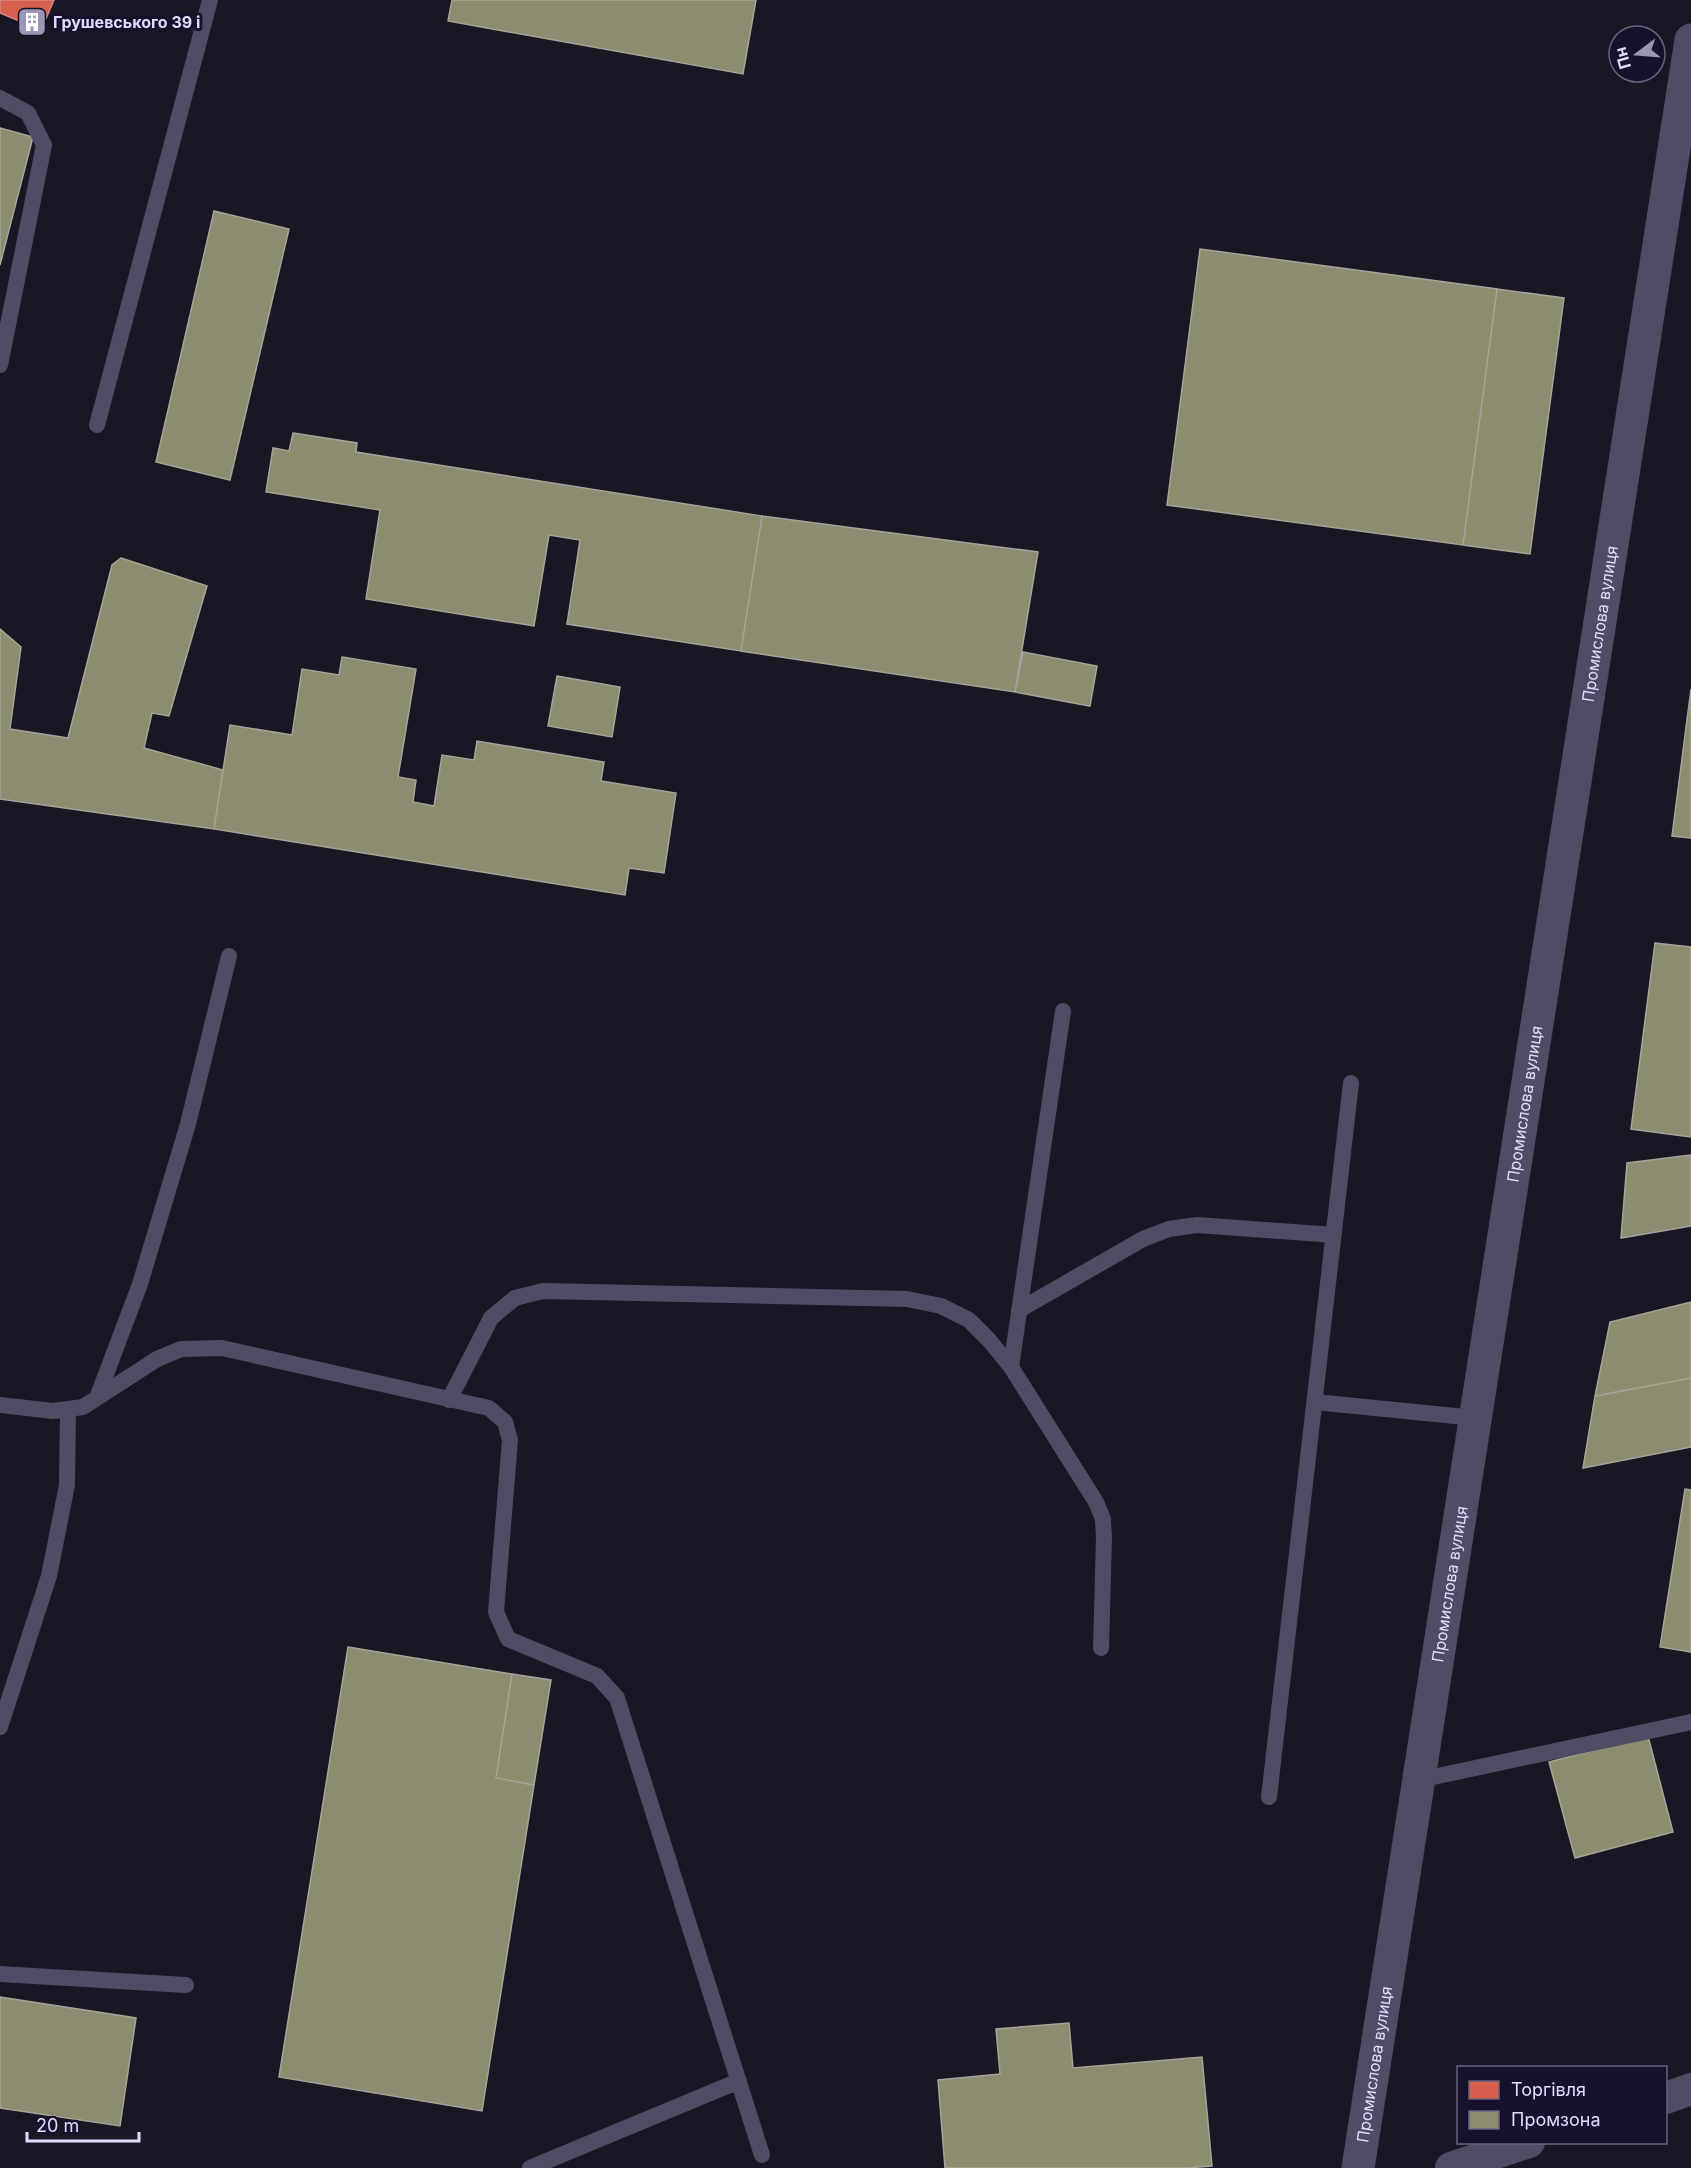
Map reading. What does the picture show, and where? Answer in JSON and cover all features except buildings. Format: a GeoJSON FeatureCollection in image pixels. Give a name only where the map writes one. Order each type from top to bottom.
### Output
{"type":"FeatureCollection","features":[{"type":"Feature","properties":{"kind":"street","name":"Промислова вулиця"},"geometry":{"type":"LineString","coordinates":[[1358,2168],[1691,40]]}},
{"type":"Feature","properties":{"kind":"street"},"geometry":{"type":"LineString","coordinates":[[1667,2097],[1691,2089]]}},
{"type":"Feature","properties":{"kind":"street"},"geometry":{"type":"LineString","coordinates":[[1451,2168],[1523,2144]]}},
{"type":"Feature","properties":{"kind":"lane"},"geometry":{"type":"LineString","coordinates":[[97,425],[210,0]]}},
{"type":"Feature","properties":{"kind":"lane"},"geometry":{"type":"LineString","coordinates":[[0,98],[28,112],[44,145],[0,365]]}},
{"type":"Feature","properties":{"kind":"lane"},"geometry":{"type":"LineString","coordinates":[[97,1398],[140,1284],[188,1124],[229,957]]}},
{"type":"Feature","properties":{"kind":"lane"},"geometry":{"type":"LineString","coordinates":[[1011,1366],[1063,1011]]}},
{"type":"Feature","properties":{"kind":"lane"},"geometry":{"type":"LineString","coordinates":[[1269,1797],[1351,1083]]}},
{"type":"Feature","properties":{"kind":"lane"},"geometry":{"type":"LineString","coordinates":[[1019,1310],[1143,1239],[1168,1228],[1197,1225],[1334,1235]]}},
{"type":"Feature","properties":{"kind":"lane"},"geometry":{"type":"LineString","coordinates":[[449,1400],[491,1318],[515,1298],[543,1291],[907,1299],[941,1306],[969,1320],[1011,1366],[1096,1502],[1103,1519],[1104,1538],[1101,1648]]}},
{"type":"Feature","properties":{"kind":"lane"},"geometry":{"type":"LineString","coordinates":[[0,1405],[53,1411],[83,1407],[158,1359],[181,1349],[222,1348],[489,1408],[505,1422],[510,1440],[496,1612],[508,1639],[597,1676],[617,1698],[762,2155]]}},
{"type":"Feature","properties":{"kind":"lane"},"geometry":{"type":"LineString","coordinates":[[1315,1402],[1475,1418]]}},
{"type":"Feature","properties":{"kind":"lane"},"geometry":{"type":"LineString","coordinates":[[0,1727],[49,1576],[68,1485],[68,1409]]}},
{"type":"Feature","properties":{"kind":"lane"},"geometry":{"type":"LineString","coordinates":[[1419,1780],[1691,1722]]}},
{"type":"Feature","properties":{"kind":"lane"},"geometry":{"type":"LineString","coordinates":[[0,1974],[186,1985]]}},
{"type":"Feature","properties":{"kind":"lane"},"geometry":{"type":"LineString","coordinates":[[530,2168],[739,2081]]}},
{"type":"Feature","properties":{"kind":"place","name":"Грушевського 39 і"},"geometry":{"type":"Point","coordinates":[32,22]}}]}
